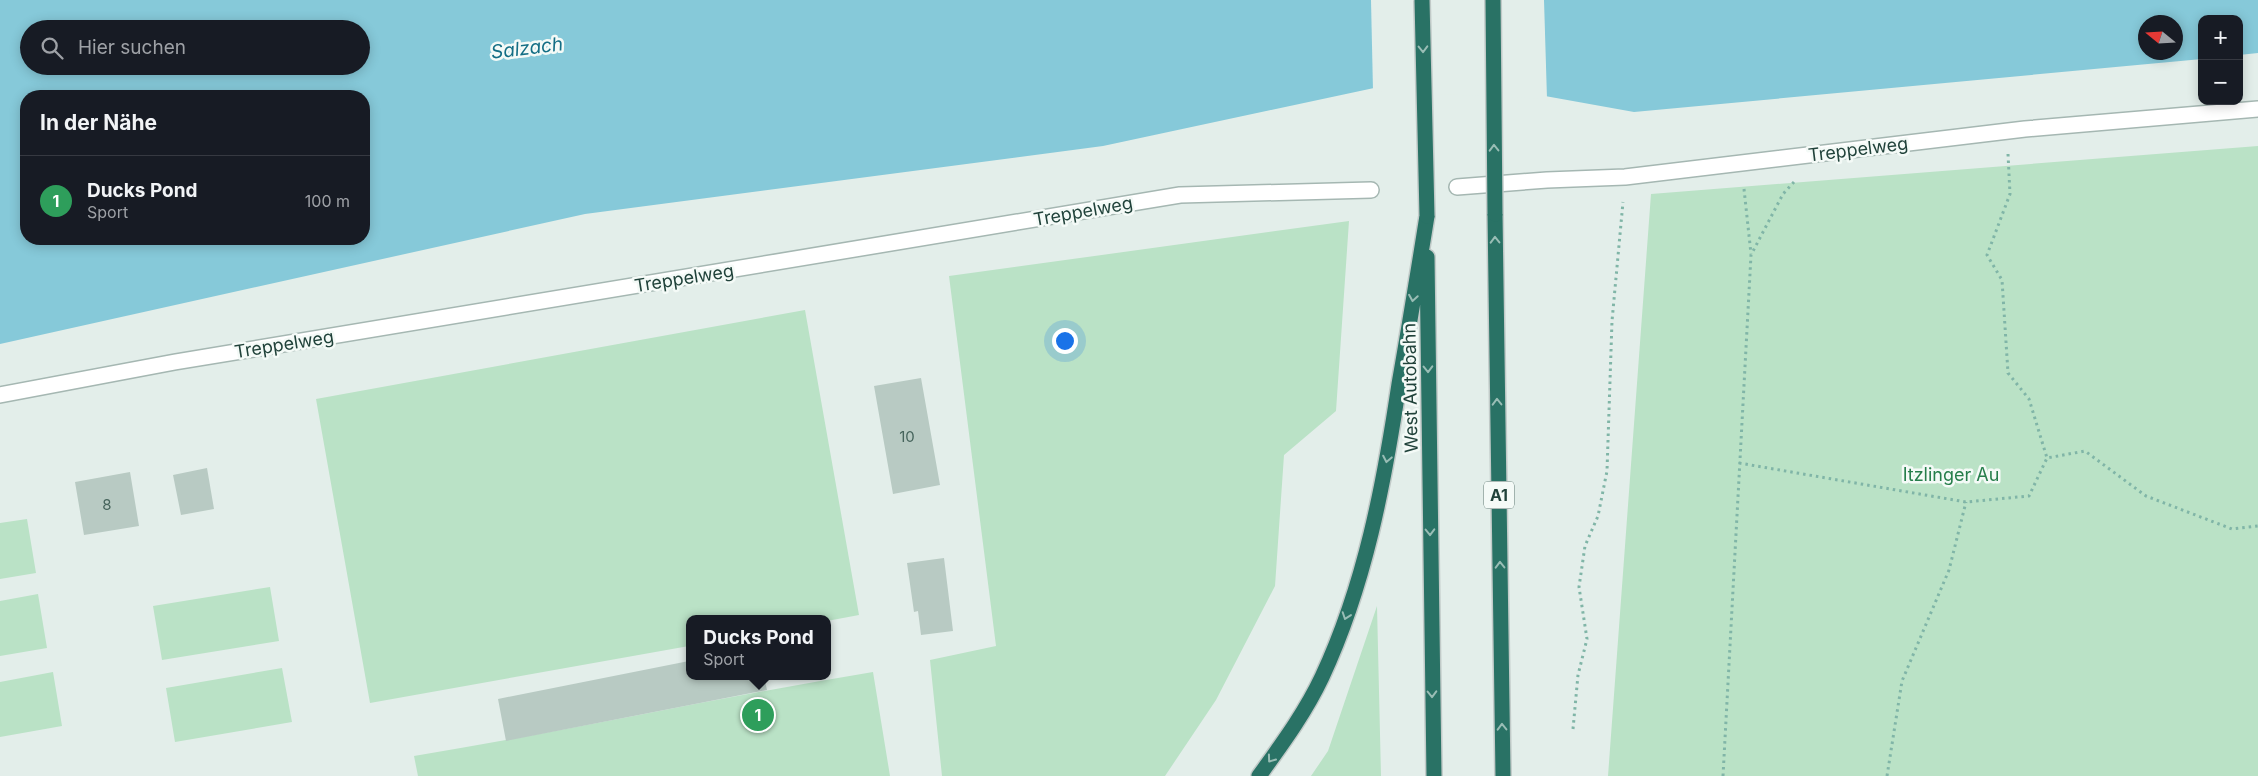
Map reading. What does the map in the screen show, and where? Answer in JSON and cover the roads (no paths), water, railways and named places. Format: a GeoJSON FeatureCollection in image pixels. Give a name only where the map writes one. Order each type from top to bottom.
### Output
{"type":"FeatureCollection","features":[{"type":"Feature","properties":{"kind":"highway","name":"West Autobahn"},"geometry":{"type":"LineString","coordinates":[[1422,0],[1427,216],[1434,776]]}},
{"type":"Feature","properties":{"kind":"highway","name":"A1"},"geometry":{"type":"LineString","coordinates":[[1493,0],[1503,776]]}},
{"type":"Feature","properties":{"kind":"highway"},"geometry":{"type":"LineString","coordinates":[[1259,776],[1293,729],[1322,678],[1337,642],[1361,572],[1388,458],[1427,216]]}},
{"type":"Feature","properties":{"kind":"lane","name":"Treppelweg"},"geometry":{"type":"LineString","coordinates":[[1457,187],[1547,180],[1625,177],[2008,131],[2258,109]]}},
{"type":"Feature","properties":{"kind":"lane","name":"Treppelweg"},"geometry":{"type":"LineString","coordinates":[[0,395],[175,362],[1180,195],[1370,190]]}},
{"type":"Feature","properties":{"kind":"water","name":"Salzach"},"geometry":{"type":"Polygon","coordinates":[[[0,0],[2258,0],[2258,53],[2243,55],[2243,15],[2198,15],[2198,59],[1634,112],[1545,96],[1374,88],[1103,146],[585,214],[0,344],[0,0]]]}},
{"type":"Feature","properties":{"kind":"place","name":"Ducks Pond"},"geometry":{"type":"Point","coordinates":[758,715]}},
{"type":"Feature","properties":{"kind":"park label","name":"Itzlinger Au"},"geometry":{"type":"Point","coordinates":[1951,474]}}]}
